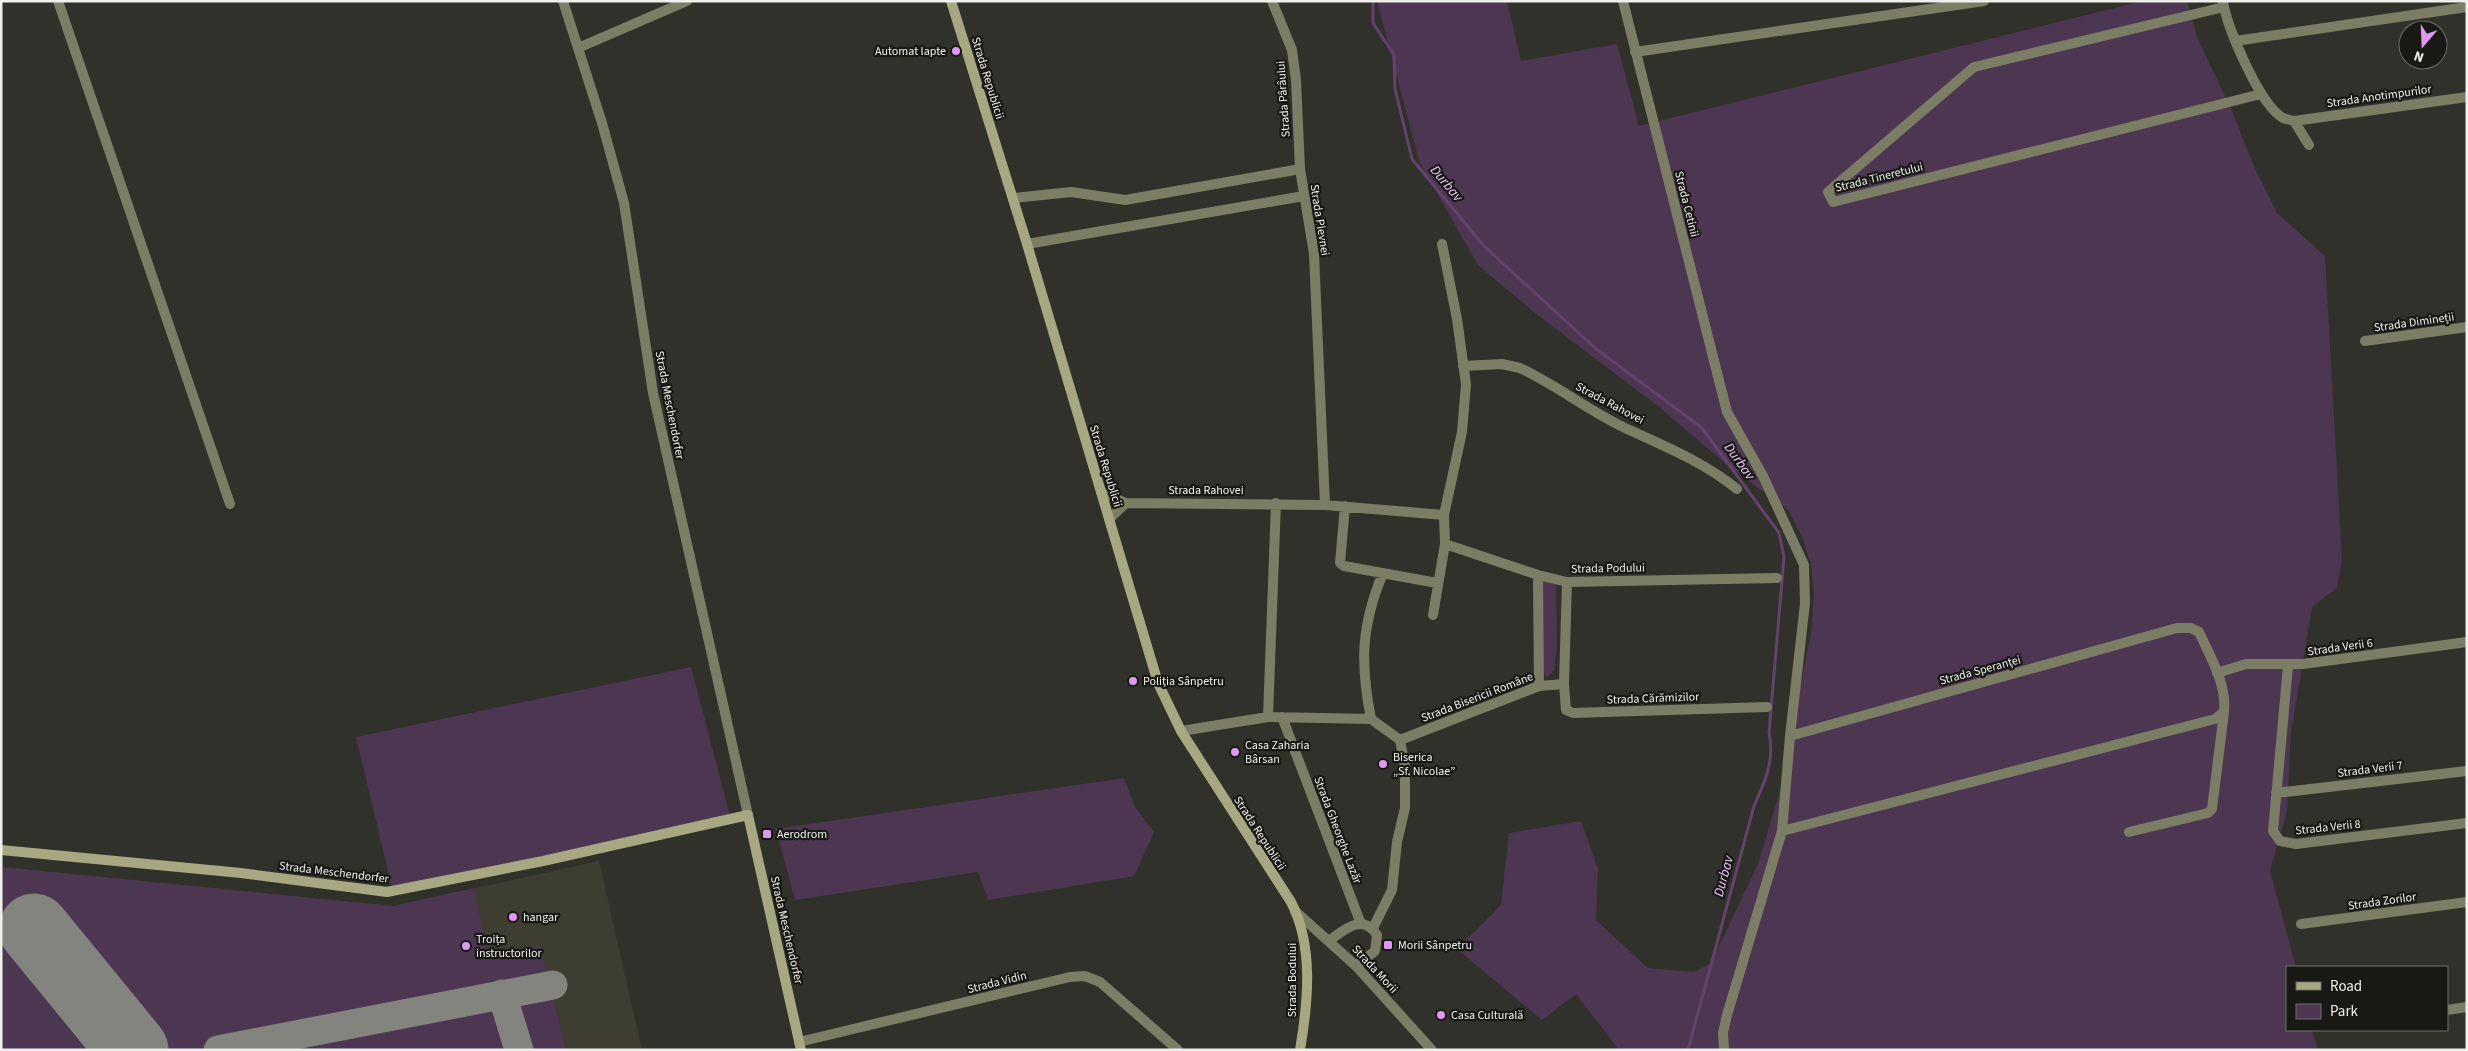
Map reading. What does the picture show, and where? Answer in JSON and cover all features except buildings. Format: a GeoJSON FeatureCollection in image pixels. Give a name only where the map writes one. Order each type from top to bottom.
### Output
{"type":"FeatureCollection","features":[{"type":"Feature","properties":{"kind":"main road","name":"Strada Republicii"},"geometry":{"type":"LineString","coordinates":[[951,1],[1102,492],[1149,660],[1181,732],[1295,911]]}},
{"type":"Feature","properties":{"kind":"main road","name":"Strada Meschendorfer"},"geometry":{"type":"LineString","coordinates":[[1,850],[251,874],[387,892],[543,861],[748,816],[800,1046]]}},
{"type":"Feature","properties":{"kind":"main road","name":"Strada Bodului"},"geometry":{"type":"LineString","coordinates":[[1295,911],[1303,933],[1306,999],[1300,1050]]}},
{"type":"Feature","properties":{"kind":"street"},"geometry":{"type":"LineString","coordinates":[[58,1],[230,504]]}},
{"type":"Feature","properties":{"kind":"street","name":"Strada Meschendorfer"},"geometry":{"type":"LineString","coordinates":[[563,1],[602,123],[624,203],[653,393],[748,816]]}},
{"type":"Feature","properties":{"kind":"street"},"geometry":{"type":"LineString","coordinates":[[578,48],[687,1]]}},
{"type":"Feature","properties":{"kind":"street","name":"Strada Pârâului"},"geometry":{"type":"LineString","coordinates":[[1272,1],[1292,50],[1298,106],[1300,168]]}},
{"type":"Feature","properties":{"kind":"street","name":"Strada Cetinii"},"geometry":{"type":"LineString","coordinates":[[1623,1],[1727,412],[1763,476],[1804,565],[1805,603],[1790,736],[1782,831],[1727,1015],[1723,1033],[1724,1050]]}},
{"type":"Feature","properties":{"kind":"street"},"geometry":{"type":"LineString","coordinates":[[1636,52],[1984,1]]}},
{"type":"Feature","properties":{"kind":"street"},"geometry":{"type":"LineString","coordinates":[[2224,4],[2235,41],[2261,94],[2282,118],[2294,121],[2309,145]]}},
{"type":"Feature","properties":{"kind":"street","name":"Strada Tineretului"},"geometry":{"type":"LineString","coordinates":[[2224,4],[1974,66],[1828,192],[1833,202],[2261,94]]}},
{"type":"Feature","properties":{"kind":"street"},"geometry":{"type":"LineString","coordinates":[[2235,41],[2467,8]]}},
{"type":"Feature","properties":{"kind":"street","name":"Strada Anotimpurilor"},"geometry":{"type":"LineString","coordinates":[[2294,121],[2467,97]]}},
{"type":"Feature","properties":{"kind":"street","name":"Strada Plevnei"},"geometry":{"type":"LineString","coordinates":[[1013,198],[1072,192],[1125,200],[1300,168],[1314,254],[1325,505]]}},
{"type":"Feature","properties":{"kind":"street"},"geometry":{"type":"LineString","coordinates":[[1027,244],[1304,196]]}},
{"type":"Feature","properties":{"kind":"street"},"geometry":{"type":"LineString","coordinates":[[1434,615],[1437,583],[1445,544],[1444,515],[1462,432],[1466,384],[1457,319],[1442,244]]}},
{"type":"Feature","properties":{"kind":"street","name":"Strada Dimineții"},"geometry":{"type":"LineString","coordinates":[[2365,341],[2467,327]]}},
{"type":"Feature","properties":{"kind":"street","name":"Strada Rahovei"},"geometry":{"type":"LineString","coordinates":[[1463,366],[1502,364],[1520,368],[1623,426],[1672,448],[1723,478],[1737,489]]}},
{"type":"Feature","properties":{"kind":"street"},"geometry":{"type":"LineString","coordinates":[[1102,492],[1126,502],[1109,519]]}},
{"type":"Feature","properties":{"kind":"street","name":"Strada Rahovei"},"geometry":{"type":"LineString","coordinates":[[1126,502],[1325,505],[1444,515]]}},
{"type":"Feature","properties":{"kind":"street"},"geometry":{"type":"LineString","coordinates":[[1268,717],[1276,503]]}},
{"type":"Feature","properties":{"kind":"street"},"geometry":{"type":"LineString","coordinates":[[1345,506],[1340,563],[1344,566],[1437,583]]}},
{"type":"Feature","properties":{"kind":"street","name":"Strada Podului"},"geometry":{"type":"LineString","coordinates":[[1445,544],[1538,575],[1567,582],[1777,578]]}},
{"type":"Feature","properties":{"kind":"street"},"geometry":{"type":"LineString","coordinates":[[1371,719],[1364,675],[1364,636],[1368,613],[1383,573]]}},
{"type":"Feature","properties":{"kind":"street"},"geometry":{"type":"LineString","coordinates":[[1538,575],[1539,686]]}},
{"type":"Feature","properties":{"kind":"street"},"geometry":{"type":"LineString","coordinates":[[1564,684],[1567,582]]}},
{"type":"Feature","properties":{"kind":"street","name":"Strada Speranței"},"geometry":{"type":"LineString","coordinates":[[1790,736],[2177,628],[2191,628],[2199,632],[2217,672]]}},
{"type":"Feature","properties":{"kind":"street","name":"Strada Verii 6"},"geometry":{"type":"LineString","coordinates":[[2217,672],[2246,664],[2288,666],[2467,642]]}},
{"type":"Feature","properties":{"kind":"street","name":"Strada Verii 8"},"geometry":{"type":"LineString","coordinates":[[2288,666],[2273,831],[2280,841],[2296,844],[2467,824]]}},
{"type":"Feature","properties":{"kind":"street"},"geometry":{"type":"LineString","coordinates":[[2129,832],[2208,813],[2212,809],[2225,703],[2217,672]]}},
{"type":"Feature","properties":{"kind":"street","name":"Strada Bisericii Române"},"geometry":{"type":"LineString","coordinates":[[1400,740],[1539,686],[1564,684]]}},
{"type":"Feature","properties":{"kind":"street","name":"Strada Cărămizilor"},"geometry":{"type":"LineString","coordinates":[[1564,684],[1565,708],[1573,713],[1767,707]]}},
{"type":"Feature","properties":{"kind":"street"},"geometry":{"type":"LineString","coordinates":[[1782,831],[2215,719],[2224,712]]}},
{"type":"Feature","properties":{"kind":"street"},"geometry":{"type":"LineString","coordinates":[[1181,732],[1268,717],[1371,719],[1400,740],[1405,767],[1404,808],[1397,842],[1392,890],[1373,928]]}},
{"type":"Feature","properties":{"kind":"street","name":"Strada Gheorghe Lazăr"},"geometry":{"type":"LineString","coordinates":[[1282,717],[1361,924]]}},
{"type":"Feature","properties":{"kind":"street","name":"Strada Verii 7"},"geometry":{"type":"LineString","coordinates":[[2276,793],[2467,770]]}},
{"type":"Feature","properties":{"kind":"street","name":"Strada Zorilor"},"geometry":{"type":"LineString","coordinates":[[2301,924],[2467,902]]}},
{"type":"Feature","properties":{"kind":"street","name":"Strada Morii"},"geometry":{"type":"LineString","coordinates":[[1295,911],[1330,940],[1356,966],[1432,1050]]}},
{"type":"Feature","properties":{"kind":"street"},"geometry":{"type":"LineString","coordinates":[[1330,940],[1350,925],[1361,924],[1373,928],[1377,935],[1375,951],[1356,966]]}},
{"type":"Feature","properties":{"kind":"street"},"geometry":{"type":"LineString","coordinates":[[1303,933],[1321,932]]}},
{"type":"Feature","properties":{"kind":"street","name":"Strada Vidin"},"geometry":{"type":"LineString","coordinates":[[800,1046],[1070,977],[1085,976],[1100,982],[1178,1050]]}},
{"type":"Feature","properties":{"kind":"street"},"geometry":{"type":"LineString","coordinates":[[2448,1010],[2467,1007]]}},
{"type":"Feature","properties":{"kind":"shaded area"},"geometry":{"type":"Polygon","coordinates":[[[599,861],[642,1050],[1,1050],[1,867],[393,906],[599,861]]]}},
{"type":"Feature","properties":{"kind":"green space"},"geometry":{"type":"Polygon","coordinates":[[[1377,1],[1507,1],[1521,61],[1617,44],[1639,126],[2143,1],[2187,1],[2198,39],[2232,111],[2255,169],[2277,213],[2325,256],[2342,560],[2337,588],[2312,607],[2291,732],[2287,811],[2270,871],[2296,966],[2286,966],[2286,1031],[2312,1031],[2318,1050],[1619,1050],[1576,994],[1542,1020],[1457,949],[1501,905],[1509,833],[1581,821],[1598,869],[1596,920],[1648,968],[1694,972],[1711,963],[1758,864],[1779,795],[1811,633],[1814,596],[1811,564],[1802,537],[1788,510],[1726,464],[1659,407],[1535,313],[1478,265],[1419,161],[1377,1]]]}},
{"type":"Feature","properties":{"kind":"green space"},"geometry":{"type":"Polygon","coordinates":[[[1542,580],[1549,580],[1556,585],[1557,648],[1554,670],[1547,677],[1542,669],[1542,580]]]}},
{"type":"Feature","properties":{"kind":"green space"},"geometry":{"type":"Polygon","coordinates":[[[691,667],[730,816],[392,888],[356,737],[691,667]]]}},
{"type":"Feature","properties":{"kind":"green space"},"geometry":{"type":"Polygon","coordinates":[[[1124,778],[1135,807],[1154,832],[1134,876],[988,900],[978,872],[795,900],[776,829],[1124,778]]]}},
{"type":"Feature","properties":{"kind":"green space"},"geometry":{"type":"Polygon","coordinates":[[[1,867],[393,906],[474,888],[488,956],[540,946],[566,1050],[1,1050],[1,867]]]}},
{"type":"Feature","properties":{"kind":"waterway","name":"Durbav"},"geometry":{"type":"LineString","coordinates":[[1373,1],[1373,23],[1394,55],[1395,89],[1412,159],[1484,246],[1595,348],[1702,428],[1779,533],[1784,557],[1769,733],[1771,743],[1770,762],[1754,806],[1688,1050]]}},
{"type":"Feature","properties":{"kind":"taxiway"},"geometry":{"type":"LineString","coordinates":[[218,1050],[553,985]]}},
{"type":"Feature","properties":{"kind":"taxiway"},"geometry":{"type":"LineString","coordinates":[[502,994],[519,1050]]}},
{"type":"Feature","properties":{"kind":"runway"},"geometry":{"type":"LineString","coordinates":[[34,929],[133,1050]]}},
{"type":"Feature","properties":{"kind":"place","name":"Automat lapte"},"geometry":{"type":"Point","coordinates":[956,51]}},
{"type":"Feature","properties":{"kind":"place","name":"Poliția Sânpetru"},"geometry":{"type":"Point","coordinates":[1133,681]}},
{"type":"Feature","properties":{"kind":"place","name":"Casa Zaharia Bârsan"},"geometry":{"type":"Point","coordinates":[1235,752]}},
{"type":"Feature","properties":{"kind":"place","name":"Biserica „Sf. Nicolae”"},"geometry":{"type":"Point","coordinates":[1383,764]}},
{"type":"Feature","properties":{"kind":"place","name":"Aerodrom"},"geometry":{"type":"Point","coordinates":[767,834]}},
{"type":"Feature","properties":{"kind":"place","name":"hangar"},"geometry":{"type":"Point","coordinates":[513,917]}},
{"type":"Feature","properties":{"kind":"place","name":"Morii Sânpetru"},"geometry":{"type":"Point","coordinates":[1388,945]}},
{"type":"Feature","properties":{"kind":"place","name":"Troița instructorilor"},"geometry":{"type":"Point","coordinates":[466,946]}},
{"type":"Feature","properties":{"kind":"place","name":"Casa Culturală"},"geometry":{"type":"Point","coordinates":[1441,1015]}}]}
